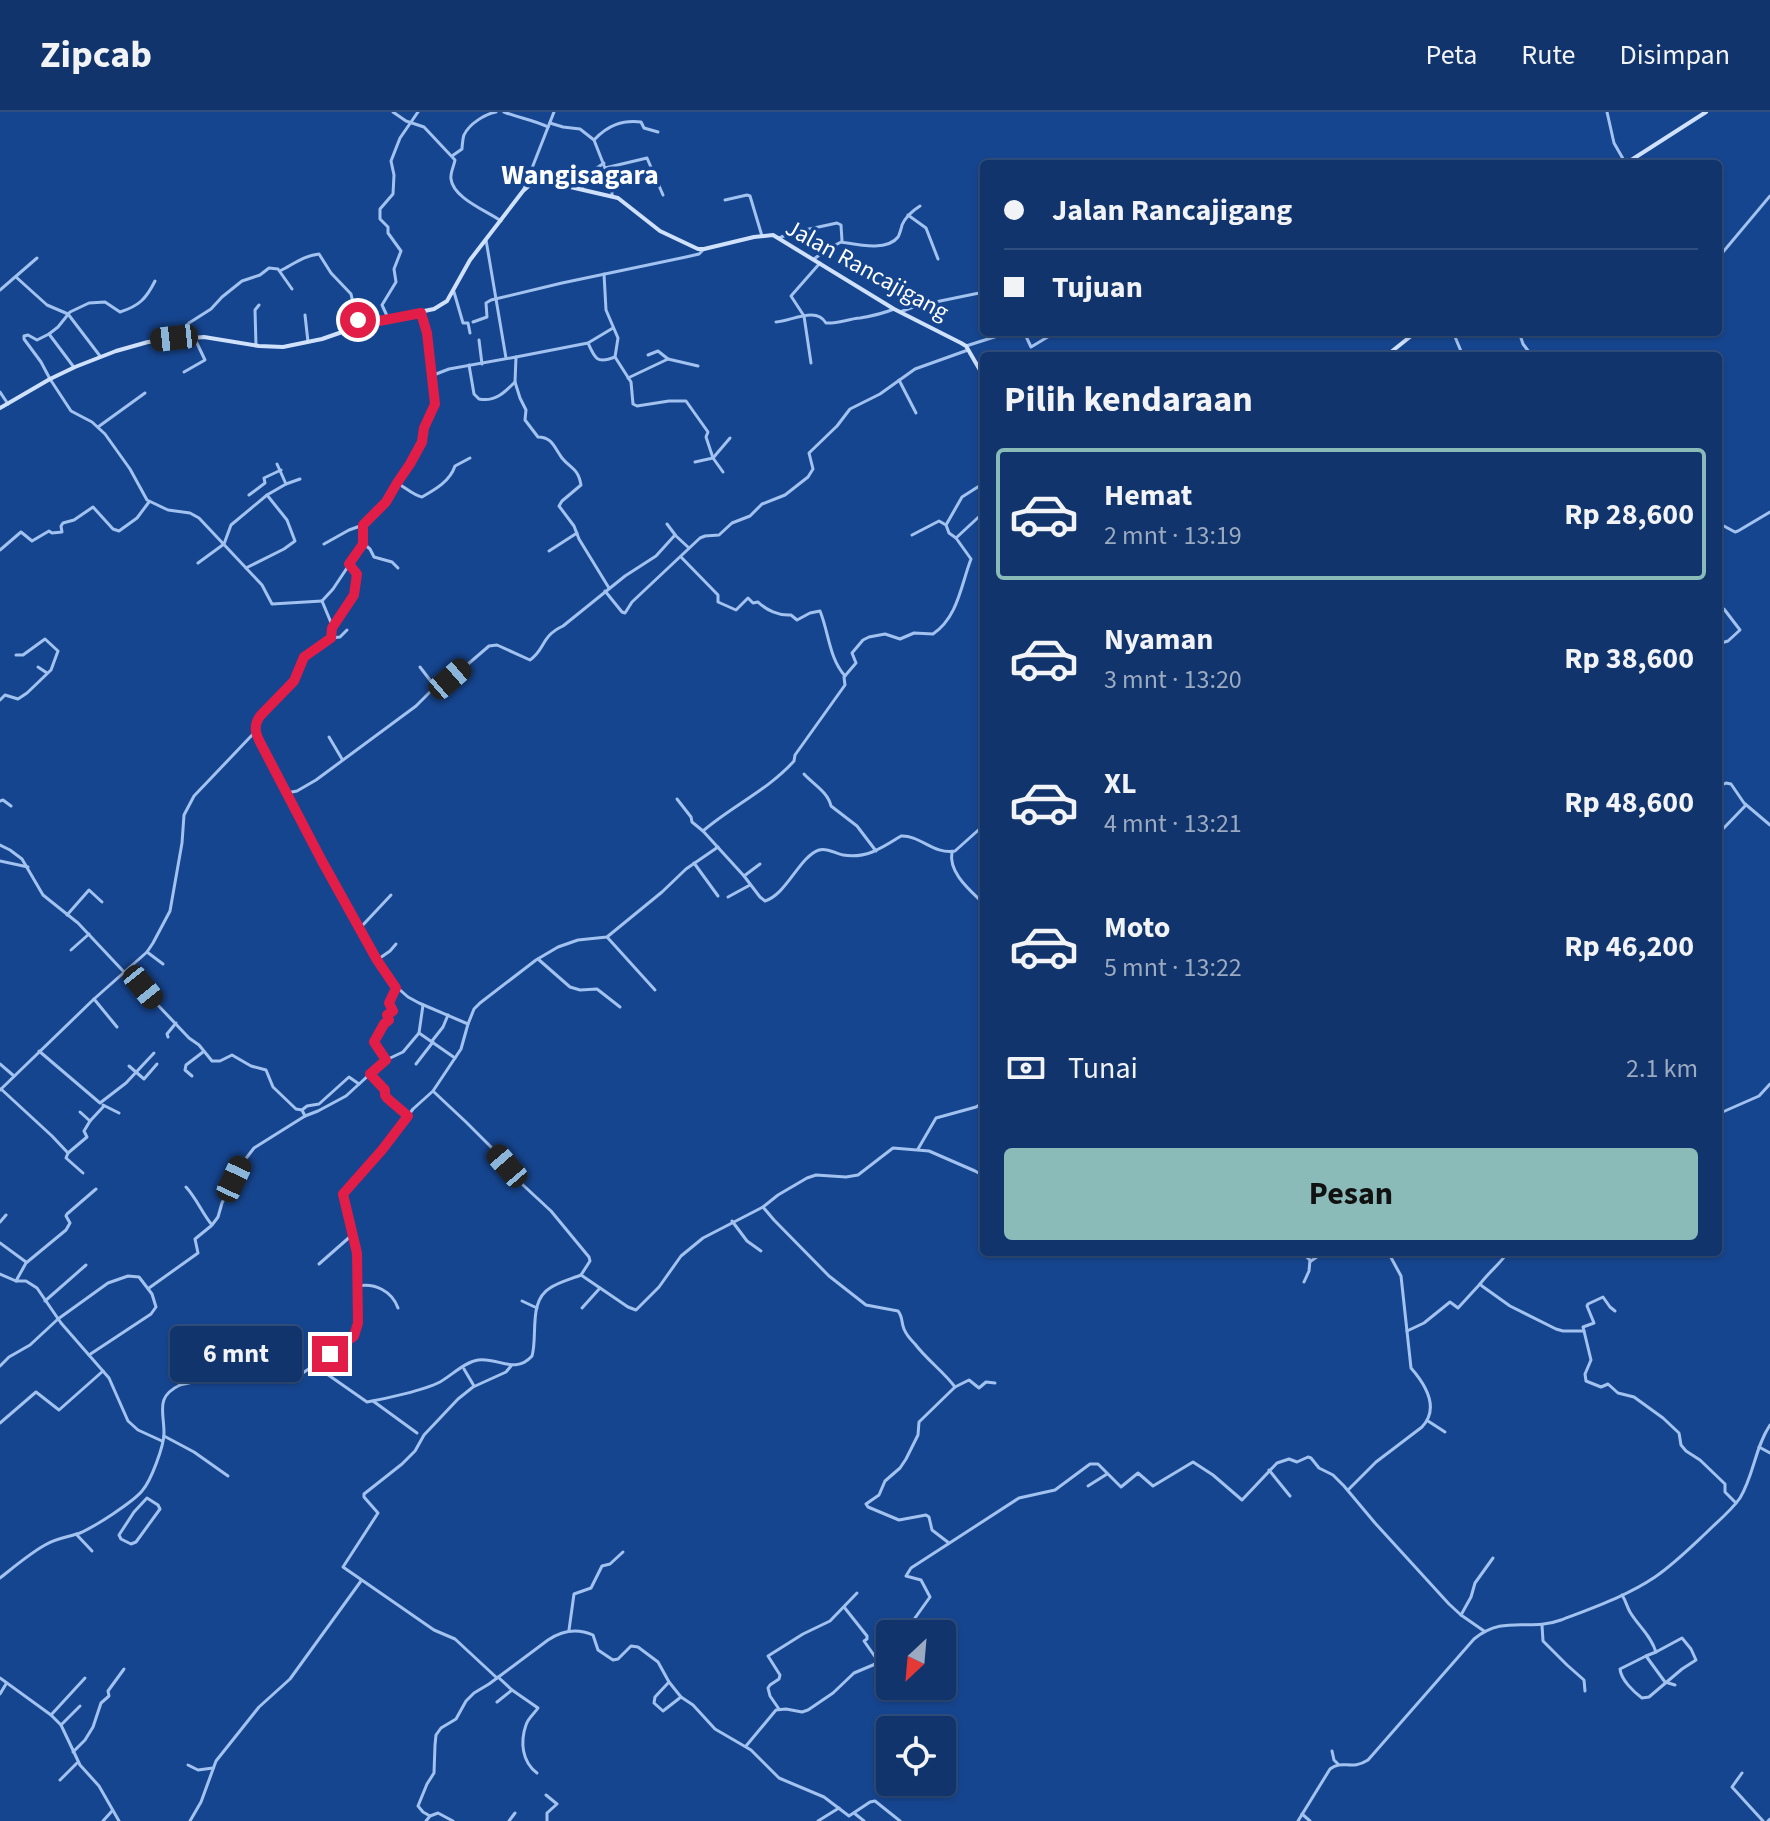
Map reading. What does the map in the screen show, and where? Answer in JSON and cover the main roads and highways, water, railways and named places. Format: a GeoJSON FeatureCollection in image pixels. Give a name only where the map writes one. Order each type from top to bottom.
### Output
{"type":"FeatureCollection","features":[{"type":"Feature","properties":{"kind":"main road"},"geometry":{"type":"LineString","coordinates":[[1632,160],[1706,112]]}},
{"type":"Feature","properties":{"kind":"main road","name":"Jalan Rancajigang"},"geometry":{"type":"LineString","coordinates":[[0,408],[75,367],[135,345],[194,337],[283,347],[358,325],[434,309],[444,304],[470,260],[523,191],[538,180],[622,200],[660,231],[692,247],[704,249],[771,235],[779,238],[894,309],[967,348],[980,370]]}},
{"type":"Feature","properties":{"kind":"main road"},"geometry":{"type":"LineString","coordinates":[[1391,352],[1411,336]]}},
{"type":"Feature","properties":{"kind":"district","name":"Wangisagara"},"geometry":{"type":"Point","coordinates":[580,175]}}]}
